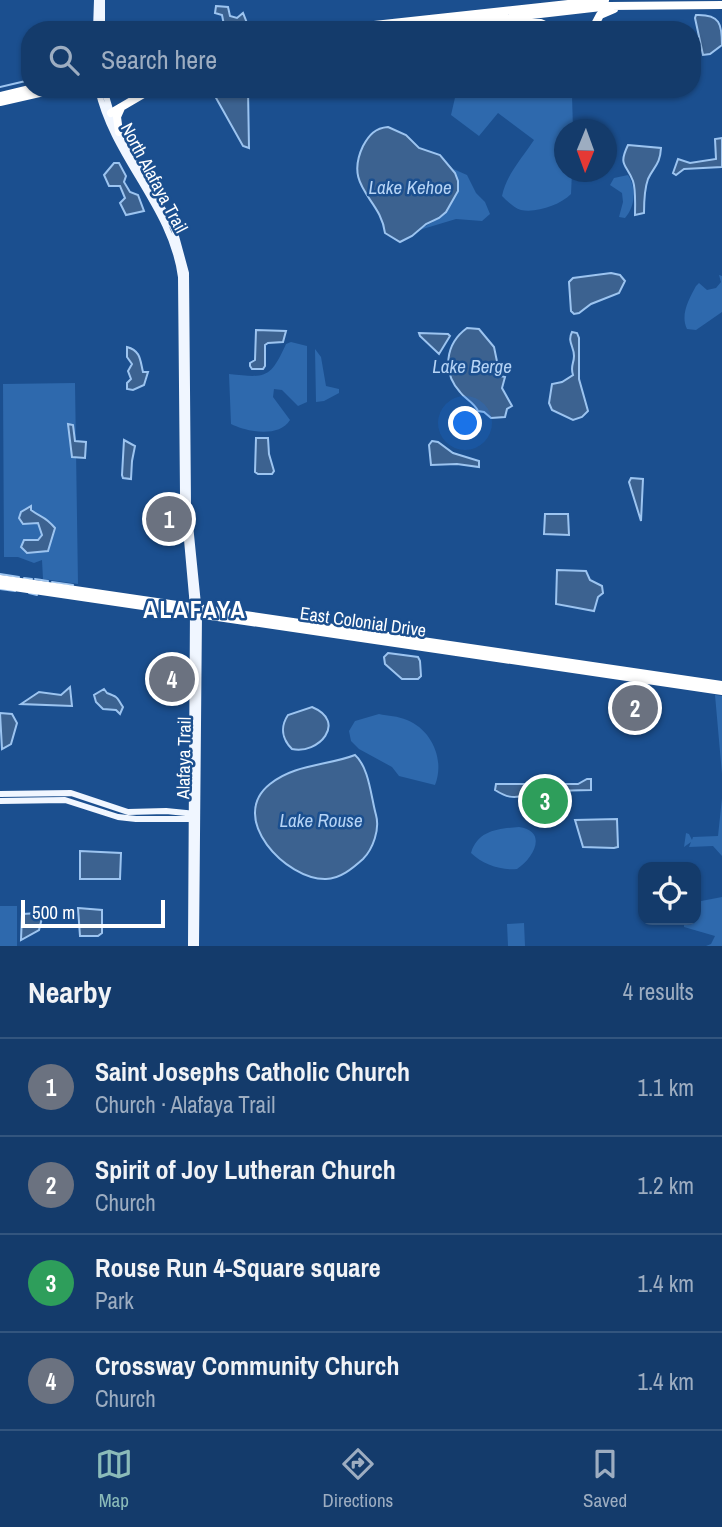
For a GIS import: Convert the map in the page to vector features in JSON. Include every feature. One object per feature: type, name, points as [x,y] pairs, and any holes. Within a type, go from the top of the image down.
[{"type":"highway","points":[[423,21],[547,0]]},
{"type":"highway","points":[[432,18],[605,0]]},
{"type":"highway","points":[[481,21],[642,5],[722,5]]},
{"type":"highway","points":[[596,21],[605,12],[642,5]]},
{"type":"highway","points":[[0,96],[21,91]]},
{"type":"highway","points":[[0,102],[21,97]]},
{"type":"highway","points":[[108,115],[136,98]]},
{"type":"highway","points":[[119,132],[117,117],[126,104]]},
{"type":"highway","name":"East Colonial Drive","points":[[0,579],[20,585],[365,636],[462,647],[722,685]]},
{"type":"highway","name":"East Colonial Drive","points":[[0,585],[20,585]]},
{"type":"highway","name":"East Colonial Drive","points":[[421,644],[451,651],[722,691]]},
{"type":"highway","points":[[451,651],[462,647]]},
{"type":"main road","points":[[99,21],[100,0]]},
{"type":"main road","name":"North Alafaya Trail","points":[[101,98],[172,238],[181,277],[185,321]]},
{"type":"main road","name":"North Alafaya Trail","points":[[105,98],[108,115],[177,237],[186,273],[185,321]]},
{"type":"main road","name":"Alafaya Trail","points":[[185,321],[182,482],[196,611],[200,687],[196,735]]},
{"type":"main road","name":"Alafaya Trail","points":[[193,946],[196,611]]},
{"type":"main road","points":[[194,678],[200,687]]},
{"type":"main road","points":[[0,794],[71,793],[128,812],[166,811],[195,816]]},
{"type":"main road","points":[[0,801],[65,800],[118,817],[136,819],[195,816]]},
{"type":"shaded area","points":[[455,98],[572,98],[573,119],[554,119],[554,182],[572,182],[571,194],[555,205],[541,209],[521,210],[513,206],[502,196],[515,166],[534,140],[498,113],[479,136],[451,115]]},
{"type":"shaded area","points":[[451,168],[467,175],[490,214],[482,221],[456,219],[416,231],[433,222],[455,173]]},
{"type":"shaded area","points":[[628,175],[633,186],[634,197],[625,218],[619,217],[623,202],[622,193],[610,185],[617,182],[617,177]]},
{"type":"shaded area","points":[[719,275],[722,276],[722,312],[696,330],[687,329],[685,313],[696,286],[699,283],[707,290],[716,288],[721,282]]},
{"type":"shaded area","points":[[291,342],[307,346],[307,402],[298,406],[282,390],[274,389],[273,397],[290,420],[285,426],[262,432],[231,424],[229,374],[265,374],[276,364],[286,344]]},
{"type":"shaded area","points":[[315,349],[321,357],[326,386],[339,389],[339,393],[316,402]]},
{"type":"shaded area","points":[[75,383],[78,584],[43,579],[42,560],[34,563],[18,557],[4,557],[3,384]]},
{"type":"shaded area","points":[[715,695],[722,696],[722,774]]},
{"type":"shaded area","points":[[379,714],[407,720],[429,738],[437,756],[438,775],[435,785],[399,776],[392,767],[359,749],[351,741],[349,731],[355,721]]},
{"type":"shaded area","points":[[722,798],[722,856],[713,846],[689,847],[691,842],[684,847],[686,833],[692,840],[693,837],[718,836]]},
{"type":"shaded area","points":[[519,827],[528,830],[536,839],[533,852],[517,869],[492,866],[471,853],[474,845],[484,835],[496,830]]},
{"type":"shaded area","points":[[722,897],[722,946],[706,946],[711,944],[715,936],[684,927],[701,925],[701,901]]},
{"type":"shaded area","points":[[0,906],[17,906],[17,946],[0,946]]},
{"type":"shaded area","points":[[524,923],[525,946],[508,946],[507,924]]},
{"type":"water","points":[[216,6],[228,7],[230,16],[237,18],[243,13],[246,21],[223,21],[222,15],[215,13]]},
{"type":"water","points":[[696,15],[710,16],[720,26],[722,45],[710,54],[703,55],[701,21],[696,21]]},
{"type":"water","points":[[216,98],[248,98],[249,148],[243,146]]},
{"type":"water","name":"Lake Kehoe","points":[[388,127],[406,135],[419,148],[440,155],[458,181],[458,191],[446,212],[400,242],[385,233],[382,221],[360,183],[357,172],[363,146],[373,133]]},
{"type":"water","points":[[722,138],[722,167],[684,169],[676,175],[673,173],[678,159],[690,163],[716,159],[715,139]]},
{"type":"water","points":[[628,145],[661,148],[658,162],[647,183],[644,213],[635,215],[634,185],[623,161]]},
{"type":"water","points":[[114,163],[119,163],[126,176],[124,182],[130,192],[138,195],[144,211],[126,215],[120,203],[125,198],[120,186],[109,186],[104,175]]},
{"type":"water","points":[[611,273],[620,275],[625,281],[619,293],[574,314],[571,311],[569,282],[573,278]]},
{"type":"water","name":"Lake Berge","points":[[467,328],[479,329],[494,347],[500,376],[505,377],[502,388],[512,406],[507,409],[505,417],[491,418],[478,411],[460,392],[450,376],[450,350]]},
{"type":"water","points":[[256,330],[286,331],[283,342],[265,345],[263,369],[252,369],[250,366],[255,360]]},
{"type":"water","points":[[572,332],[577,333],[579,338],[579,379],[588,411],[573,420],[552,410],[549,403],[552,384],[562,382],[573,375],[574,356],[570,339]]},
{"type":"water","points":[[419,333],[448,334],[450,336],[439,354]]},
{"type":"water","points":[[127,347],[137,354],[143,372],[148,372],[144,385],[133,390],[127,389],[127,383],[131,379],[128,371],[132,364],[127,357]]},
{"type":"water","points":[[68,424],[73,425],[75,441],[86,442],[85,458],[72,457]]},
{"type":"water","points":[[256,438],[268,438],[274,471],[272,474],[255,472]]},
{"type":"water","points":[[124,440],[135,446],[131,479],[123,478],[122,475]]},
{"type":"water","points":[[432,441],[438,442],[453,453],[479,461],[479,467],[431,465],[429,445]]},
{"type":"water","points":[[631,478],[643,479],[641,521],[629,482]]},
{"type":"water","points":[[31,506],[31,510],[55,528],[48,551],[27,553],[21,547],[24,540],[38,540],[42,535],[38,523],[23,524],[19,518],[21,512]]},
{"type":"water","points":[[545,514],[568,514],[569,535],[544,534]]},
{"type":"water","points":[[557,570],[586,571],[590,580],[602,586],[603,593],[598,597],[594,611],[556,604]]},
{"type":"water","points":[[388,653],[418,657],[421,676],[418,679],[402,679],[385,664],[384,657]]},
{"type":"water","points":[[70,687],[72,706],[21,704],[39,692],[61,695]]},
{"type":"water","points":[[104,689],[118,699],[123,707],[120,714],[116,710],[103,709],[96,702],[94,695]]},
{"type":"water","points":[[312,707],[323,713],[328,721],[325,736],[311,747],[292,749],[283,733],[285,719],[288,715]]},
{"type":"water","points":[[0,713],[12,714],[17,723],[11,744],[2,749]]},
{"type":"water","name":"Lake Rouse","points":[[355,755],[360,760],[369,783],[377,820],[375,838],[367,855],[346,872],[331,879],[310,877],[279,858],[267,845],[258,829],[255,813],[258,798],[280,777]]},
{"type":"water","points":[[591,779],[591,790],[549,791],[538,801],[526,795],[510,797],[495,790],[496,784],[578,784]]},
{"type":"water","points":[[617,819],[618,847],[583,847],[575,820]]},
{"type":"water","points":[[80,851],[121,853],[120,879],[80,879]]},
{"type":"water","points":[[78,908],[102,910],[102,933],[98,936],[80,936]]},
{"type":"water","points":[[22,914],[43,914],[39,930],[21,940]]},
{"type":"waterway","points":[[0,87],[21,82]]},
{"type":"waterway","points":[[0,574],[19,577]]},
{"type":"waterway","points":[[24,578],[32,579]]},
{"type":"waterway","points":[[35,579],[48,581]]},
{"type":"waterway","points":[[52,582],[73,585]]},
{"type":"waterway","points":[[0,589],[15,591]]},
{"type":"waterway","points":[[29,593],[37,595]]},
{"type":"place","name":"Saint Josephs Catholic Church","points":[[169,519]]},
{"type":"place","name":"Crossway Community Church","points":[[172,679]]},
{"type":"place","name":"Spirit of Joy Lutheran Church","points":[[635,708]]},
{"type":"place","name":"Rouse Run 4-Square square","points":[[545,801]]},
{"type":"district","name":"ALAFAYA","points":[[195,610]]}]
